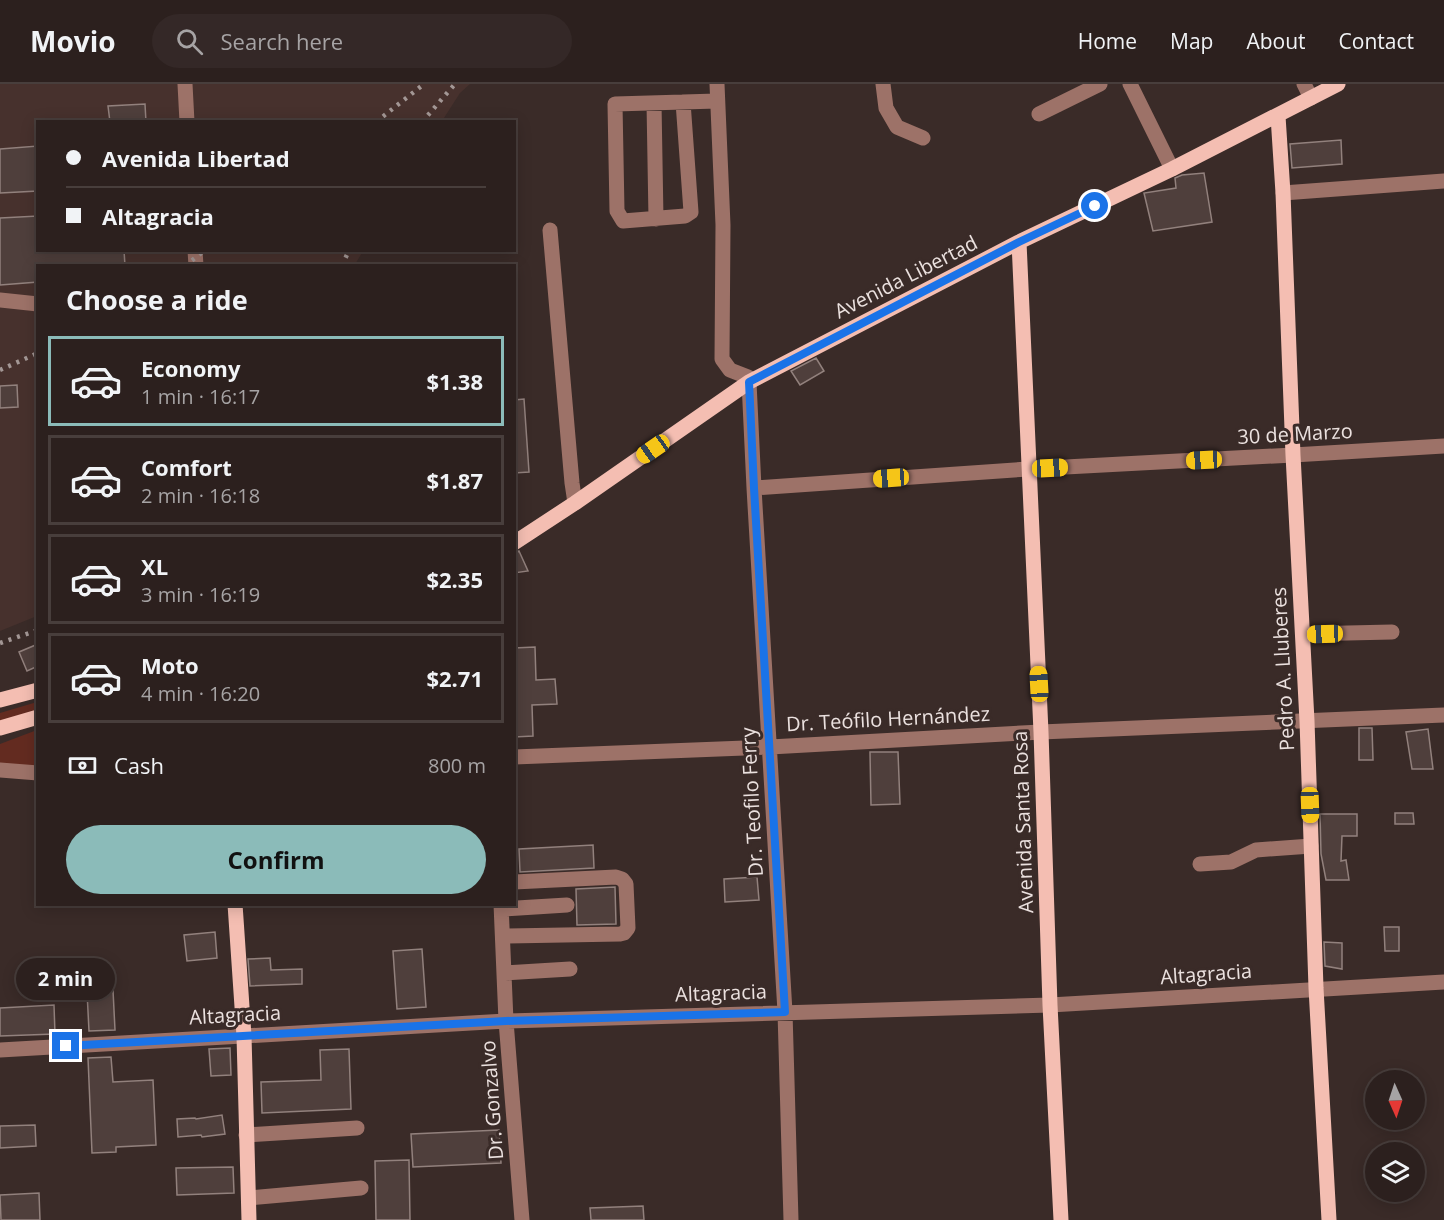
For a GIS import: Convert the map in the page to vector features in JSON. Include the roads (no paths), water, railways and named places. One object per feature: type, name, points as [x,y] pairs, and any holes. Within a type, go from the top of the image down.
[{"type":"main road","name":"Avenida Libertad","points":[[516,542],[749,382],[1019,242],[1278,116],[1308,91],[1338,84]]},
{"type":"main road","name":"Pedro A. Lluberes","points":[[1278,116],[1307,721],[1316,988],[1329,1220]]},
{"type":"main road","name":"Avenida Santa Rosa","points":[[1019,242],[1061,1220]]},
{"type":"main road","points":[[0,700],[36,691]]},
{"type":"main road","points":[[0,728],[36,718]]},
{"type":"main road","points":[[235,906],[244,1036],[249,1220]]},
{"type":"street","points":[[185,84],[187,120]]},
{"type":"street","points":[[717,84],[723,225],[722,359],[728,369],[748,377],[749,382]]},
{"type":"street","points":[[883,84],[886,108],[897,127],[923,138]]},
{"type":"street","points":[[1039,114],[1100,84]]},
{"type":"street","points":[[1130,84],[1172,169]]},
{"type":"street","points":[[683,102],[691,212],[685,216],[623,221],[617,211],[615,104],[654,102],[717,101]]},
{"type":"street","points":[[654,102],[656,219]]},
{"type":"street","points":[[1283,193],[1444,181]]},
{"type":"street","points":[[550,230],[575,503]]},
{"type":"street","points":[[0,300],[36,304]]},
{"type":"street","name":"Dr. Teofilo Ferry","points":[[749,382],[785,1012],[791,1220]]},
{"type":"street","name":"30 de Marzo","points":[[754,488],[1028,469],[1444,446]]},
{"type":"street","points":[[1302,634],[1392,632]]},
{"type":"street","name":"Dr. Teófilo Hernández","points":[[516,757],[1444,715]]},
{"type":"street","points":[[0,770],[36,773]]},
{"type":"street","points":[[1200,864],[1231,862],[1256,850],[1311,846]]},
{"type":"street","points":[[503,936],[620,934],[628,928],[626,884],[616,876],[516,882]]},
{"type":"street","points":[[501,907],[567,905]]},
{"type":"street","name":"Dr. Gonzalvo","points":[[501,907],[506,1021],[522,1220]]},
{"type":"street","points":[[505,973],[570,969]]},
{"type":"street","name":"Altagracia","points":[[0,1050],[506,1021],[1050,1005],[1444,982]]},
{"type":"street","points":[[246,1135],[357,1128]]},
{"type":"street","points":[[249,1198],[361,1188]]},
{"type":"railway","points":[[379,120],[424,84]]},
{"type":"railway","points":[[424,120],[455,84]]},
{"type":"railway","points":[[188,264],[202,252]]},
{"type":"railway","points":[[343,264],[348,252]]},
{"type":"railway","points":[[0,370],[36,354]]},
{"type":"railway","points":[[0,643],[36,631]]}]
